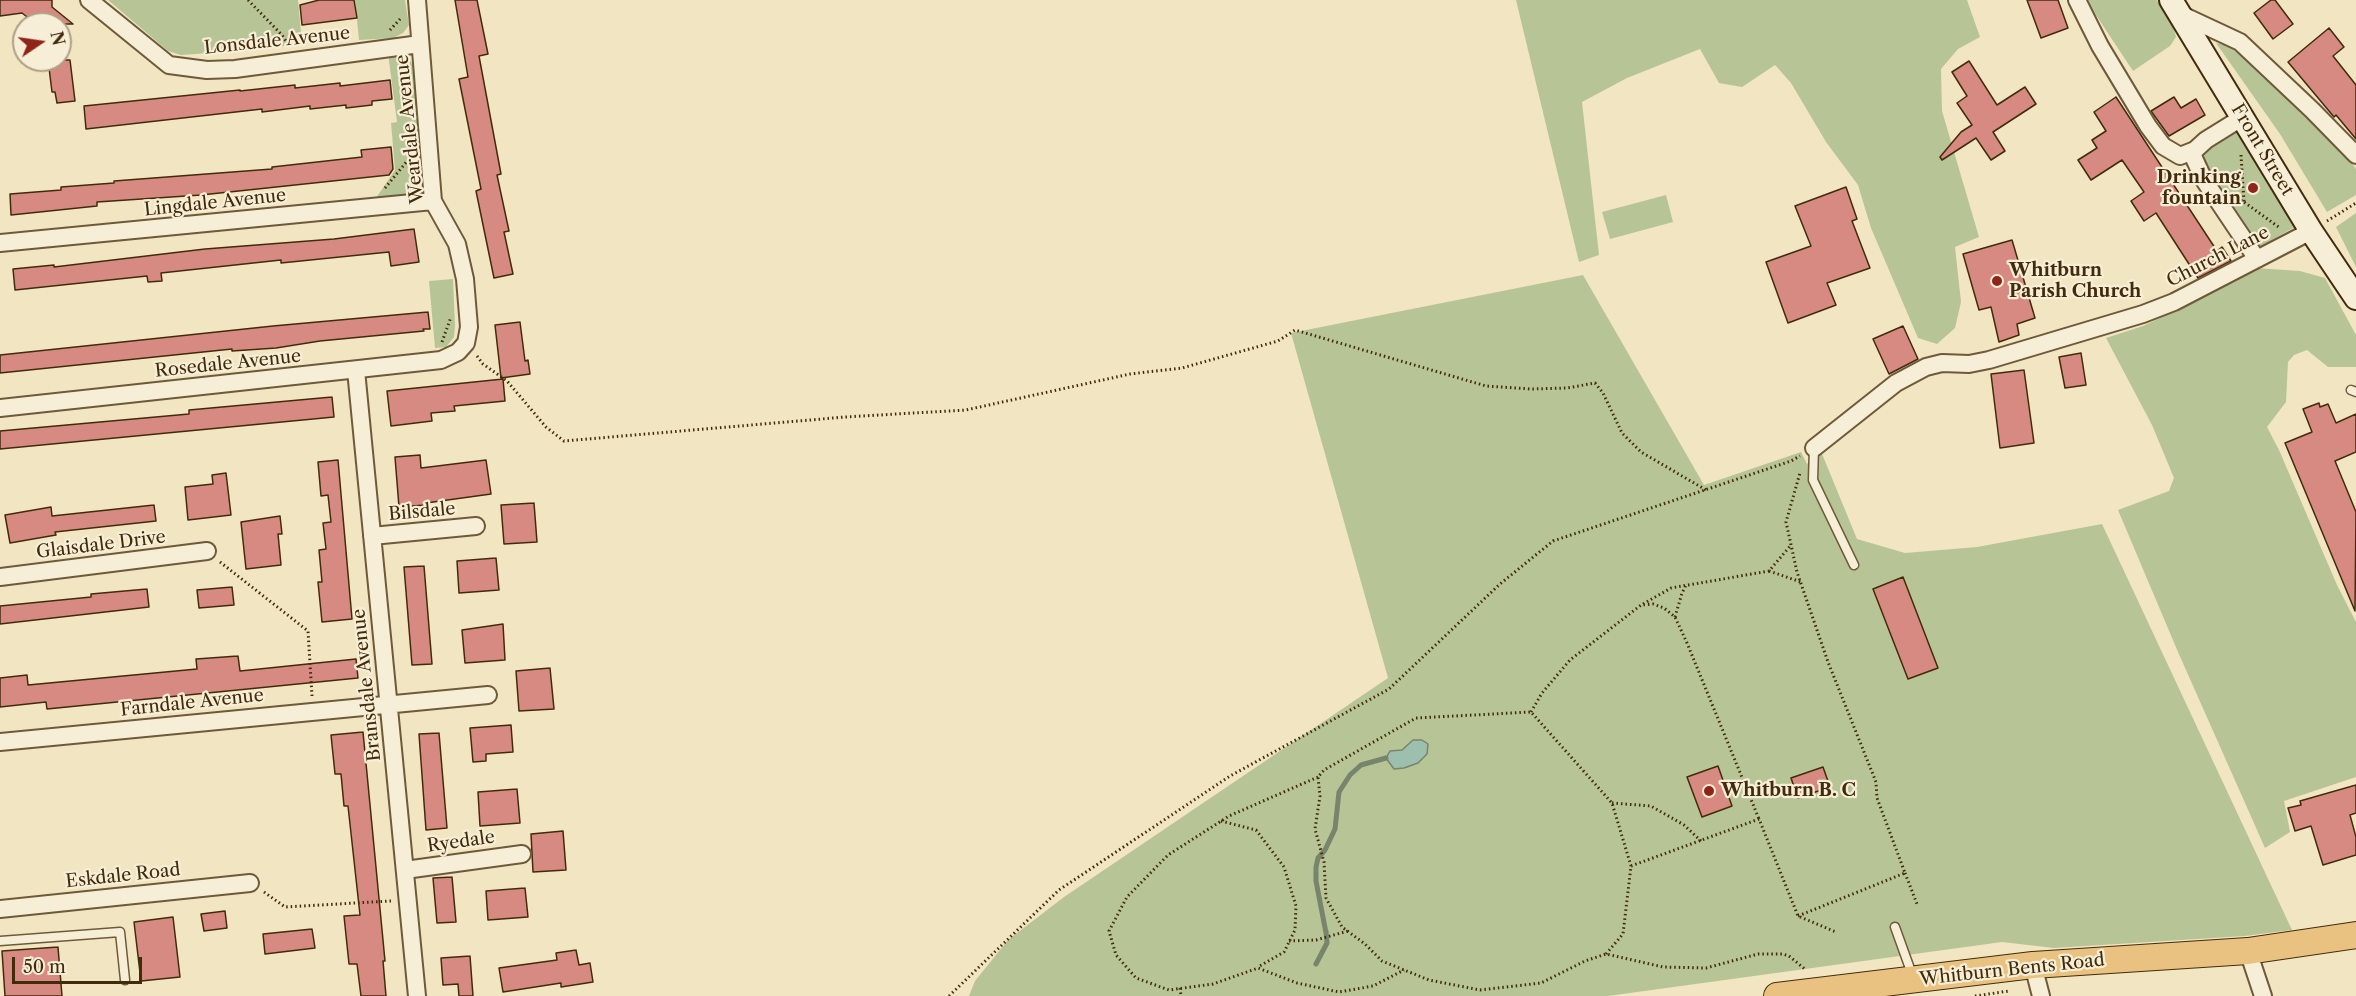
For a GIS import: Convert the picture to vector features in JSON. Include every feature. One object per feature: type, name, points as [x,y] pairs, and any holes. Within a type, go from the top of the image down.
[{"type":"main road","name":"Front Street","points":[[2176,7],[2310,231],[2356,298]]},
{"type":"main road","name":"Whitburn Bents Road","points":[[1777,996],[1914,980],[2037,983],[2356,935]]},
{"type":"street","name":"Lonsdale Avenue","points":[[89,0],[169,65],[207,70],[235,69],[420,44]]},
{"type":"street","name":"Weardale Avenue","points":[[417,0],[433,201],[458,244],[465,279],[469,327],[462,348]]},
{"type":"street","points":[[2077,0],[2100,46],[2148,126],[2163,146],[2180,156],[2195,150],[2206,140],[2242,117]]},
{"type":"street","points":[[2176,7],[2240,42],[2356,155]]},
{"type":"street","points":[[2195,150],[2193,156],[2195,164],[2204,180],[2257,259]]},
{"type":"street","name":"Lingdale Avenue","points":[[0,243],[433,201]]},
{"type":"street","name":"Church Lane","points":[[1814,448],[1896,383],[1926,367],[1942,363],[1969,364],[1989,360],[2143,314],[2174,302],[2310,231]]},
{"type":"street","name":"Rosedale Avenue","points":[[0,408],[441,360],[462,348]]},
{"type":"street","name":"Bransdale Avenue","points":[[356,370],[417,996]]},
{"type":"street","name":"Bilsdale","points":[[372,536],[476,526]]},
{"type":"street","name":"Glaisdale Drive","points":[[0,577],[207,551]]},
{"type":"street","name":"Farndale Avenue","points":[[0,742],[488,695]]},
{"type":"street","name":"Ryedale","points":[[405,870],[522,854]]},
{"type":"street","name":"Eskdale Road","points":[[0,909],[250,883]]},
{"type":"street","points":[[2248,951],[2263,996]]},
{"type":"lane","points":[[1814,448],[1814,480],[1854,565]]},
{"type":"lane","points":[[1894,927],[1914,980]]},
{"type":"lane","points":[[0,941],[120,932],[125,980]]},
{"type":"path","points":[[248,0],[282,35],[298,60]]},
{"type":"path","points":[[368,207],[428,137]]},
{"type":"path","points":[[2241,154],[2246,243]]},
{"type":"path","points":[[2236,195],[2244,202],[2310,231],[2356,203]]},
{"type":"path","points":[[462,348],[507,381],[546,427],[564,441],[834,418],[966,410],[1130,374],[1182,368],[1278,341],[1295,330],[1486,387],[1567,388],[1595,383],[1603,393],[1622,433],[1641,453],[1706,489]]},
{"type":"path","points":[[949,996],[1059,890],[1230,776],[1389,689],[1500,584],[1553,541],[1791,461],[1814,448]]},
{"type":"path","points":[[1814,448],[1798,476],[1786,522],[1801,582],[1828,662],[1876,782],[1877,798],[1917,904]]},
{"type":"path","points":[[1769,571],[1791,544]]},
{"type":"path","points":[[207,551],[308,631],[313,711]]},
{"type":"path","points":[[1531,712],[1542,693],[1570,660],[1641,605],[1671,588],[1769,571],[1801,582]]},
{"type":"path","points":[[1675,617],[1686,585]]},
{"type":"path","points":[[1641,605],[1653,604],[1664,608],[1675,617],[1798,916],[1836,932]]},
{"type":"path","points":[[1221,821],[1256,830],[1284,867],[1296,906],[1295,930],[1284,952],[1258,968],[1213,984],[1169,990],[1136,978],[1116,955],[1109,931],[1126,897],[1168,855],[1221,821],[1318,777],[1324,770],[1416,718],[1531,712]]},
{"type":"path","points":[[1318,777],[1320,796],[1315,829],[1321,851],[1326,898],[1342,927],[1382,961],[1429,980],[1480,990],[1540,983],[1585,961],[1606,954],[1623,934],[1631,866],[1612,803],[1531,712]]},
{"type":"path","points":[[1612,803],[1651,806],[1684,825],[1699,841],[1704,841]]},
{"type":"path","points":[[1631,866],[1759,819]]},
{"type":"path","points":[[1798,916],[1905,873]]},
{"type":"path","points":[[250,883],[285,907],[407,900]]},
{"type":"path","points":[[1289,941],[1327,937],[1348,931]]},
{"type":"path","points":[[1606,954],[1663,967],[1706,968],[1758,954],[1784,954],[1808,972]]},
{"type":"path","points":[[1258,968],[1298,983],[1340,992],[1373,986],[1405,969]]},
{"type":"path","points":[[1975,996],[2037,983]]},
{"type":"path","points":[[1180,988],[1181,996]]},
{"type":"shaded area","points":[[108,0],[298,0],[302,44],[181,55],[168,51]]},
{"type":"shaded area","points":[[355,0],[405,0],[409,25],[403,33],[393,38],[359,40]]},
{"type":"shaded area","points":[[1516,0],[1967,0],[1980,37],[1958,49],[1941,69],[1942,111],[1979,237],[1955,247],[1961,302],[1955,328],[1937,344],[1918,338],[1871,228],[1858,185],[1826,142],[1791,83],[1775,65],[1742,87],[1719,83],[1700,49],[1627,78],[1582,102],[1599,255],[1579,262]]},
{"type":"shaded area","points":[[2086,0],[2157,0],[2173,25],[2176,37],[2170,46],[2133,71]]},
{"type":"shaded area","points":[[2216,43],[2227,45],[2266,75],[2348,158],[2356,169],[2356,195],[2327,212],[2280,134]]},
{"type":"shaded area","points":[[400,51],[409,58],[414,68],[423,179],[417,190],[405,196],[376,198],[395,170],[391,123],[397,122],[388,53]]},
{"type":"shaded area","points":[[2242,123],[2300,224],[2258,248],[2205,176],[2201,152]]},
{"type":"shaded area","points":[[1666,195],[1673,222],[1610,239],[1602,212]]},
{"type":"shaded area","points":[[2356,213],[2356,267],[2336,227]]},
{"type":"shaded area","points":[[2256,268],[2300,271],[2325,278],[2356,335],[2356,367],[2328,367],[2307,350],[2294,355],[2288,362],[2286,402],[2267,427],[2337,585],[2356,622],[2356,777],[2284,801],[2290,832],[2265,848],[2118,510],[2169,491],[2174,478],[2152,425],[2106,338],[2143,326],[2198,300]]},
{"type":"shaded area","points":[[1583,275],[1704,485],[1801,452],[1807,464],[1820,449],[1857,539],[1905,553],[1977,547],[2102,524],[2292,930],[2245,936],[2054,948],[2002,942],[1608,996],[969,996],[975,981],[1008,940],[1064,897],[1388,678],[1291,333]]},
{"type":"shaded area","points":[[453,279],[454,337],[446,347],[435,348],[429,281]]},
{"type":"shaded area","points":[[1413,740],[1422,740],[1428,744],[1427,754],[1418,763],[1394,769],[1386,758],[1390,751],[1402,750]]},
{"type":"building","points":[[0,0],[52,0],[52,7],[58,12],[12,12],[12,14],[0,16]]},
{"type":"building","points":[[319,0],[354,0],[357,18],[302,25],[300,5]]},
{"type":"building","points":[[455,0],[477,0],[488,54],[479,56],[501,174],[497,175],[509,231],[504,232],[513,274],[494,278],[476,191],[481,189],[459,79],[468,77]]},
{"type":"building","points":[[2027,0],[2058,0],[2068,28],[2041,38]]},
{"type":"building","points":[[2271,0],[2275,0],[2293,24],[2273,39],[2254,13]]},
{"type":"building","points":[[2329,28],[2344,47],[2333,56],[2356,85],[2356,139],[2336,115],[2334,117],[2288,62]]},
{"type":"building","points":[[1969,61],[1997,105],[2025,87],[2036,104],[1993,132],[2005,151],[1991,160],[1976,138],[1942,160],[1940,157],[1961,132],[1972,125],[1957,103],[1967,96],[1952,72]]},
{"type":"building","points":[[50,72],[71,72],[75,101],[57,103],[55,92],[52,92]]},
{"type":"building","points":[[390,80],[392,99],[372,101],[372,105],[310,109],[310,106],[262,112],[262,109],[86,129],[84,106],[295,85],[295,88],[340,83],[340,86]]},
{"type":"building","points":[[2116,97],[2217,251],[2222,247],[2231,261],[2198,278],[2156,213],[2144,221],[2131,201],[2144,192],[2122,160],[2091,180],[2078,160],[2097,148],[2092,140],[2106,131],[2094,112]]},
{"type":"building","points":[[2174,97],[2181,108],[2196,99],[2205,115],[2169,136],[2151,111]]},
{"type":"building","points":[[391,147],[393,169],[389,175],[201,195],[97,202],[97,206],[11,215],[10,194],[61,190],[61,187],[114,183],[114,181],[272,169],[272,167],[362,157],[361,150]]},
{"type":"building","points":[[1846,187],[1857,219],[1852,221],[1870,268],[1827,283],[1836,305],[1788,323],[1766,262],[1811,246],[1795,206]]},
{"type":"building","points":[[414,229],[419,262],[391,266],[389,252],[281,263],[281,260],[161,273],[162,281],[148,282],[147,276],[15,290],[13,269],[54,265],[54,267],[205,249],[334,239]]},
{"type":"building","name":"Whitburn Parish Church","points":[[2012,240],[2035,318],[2017,324],[2019,335],[1999,342],[1991,307],[1979,310],[1963,254]]},
{"type":"building","points":[[428,312],[430,329],[423,329],[424,331],[320,341],[276,348],[232,351],[232,349],[0,373],[0,355]]},
{"type":"building","points":[[520,322],[525,361],[528,360],[530,374],[501,378],[495,325]]},
{"type":"building","points":[[1903,326],[1918,359],[1889,374],[1873,339]]},
{"type":"building","points":[[2081,353],[2086,385],[2065,388],[2059,357]]},
{"type":"building","points":[[2024,370],[2034,443],[2000,448],[1991,374]]},
{"type":"building","points":[[503,379],[505,401],[454,406],[455,411],[431,413],[432,421],[391,426],[387,391]]},
{"type":"building","points":[[332,397],[334,417],[0,449],[0,431],[189,414],[189,410]]},
{"type":"building","points":[[2319,403],[2320,407],[2328,404],[2336,423],[2356,414],[2356,452],[2335,461],[2356,512],[2355,611],[2285,443],[2312,432],[2303,409]]},
{"type":"building","points":[[420,455],[421,468],[486,460],[491,494],[399,507],[395,457]]},
{"type":"building","points":[[338,460],[352,619],[322,622],[318,582],[322,582],[319,550],[326,549],[323,523],[331,522],[328,495],[321,496],[318,462]]},
{"type":"building","points":[[226,473],[231,515],[188,520],[185,487],[213,484],[212,475]]},
{"type":"building","points":[[534,503],[537,542],[504,544],[501,505]]},
{"type":"building","points":[[154,505],[156,521],[55,532],[56,535],[10,543],[5,515],[51,507],[52,516]]},
{"type":"building","points":[[280,516],[282,534],[278,534],[281,565],[246,569],[241,522]]},
{"type":"building","points":[[496,558],[499,590],[459,593],[457,561]]},
{"type":"building","points":[[424,566],[432,664],[412,665],[404,567]]},
{"type":"building","points":[[1903,577],[1938,668],[1908,679],[1873,589]]},
{"type":"building","points":[[232,587],[234,605],[199,608],[197,590]]},
{"type":"building","points":[[147,589],[149,607],[0,624],[0,606]]},
{"type":"building","points":[[503,624],[505,660],[465,663],[462,630]]},
{"type":"building","points":[[238,656],[240,671],[356,659],[358,678],[47,709],[46,702],[0,707],[0,678],[27,675],[28,685],[197,669],[196,659]]},
{"type":"building","points":[[550,668],[554,709],[519,711],[516,671]]},
{"type":"building","points":[[511,725],[513,752],[486,754],[486,761],[473,762],[470,728]]},
{"type":"building","points":[[363,732],[385,961],[383,961],[386,996],[361,996],[357,964],[349,964],[344,916],[360,915],[348,806],[344,806],[341,774],[335,774],[331,735]]},
{"type":"building","points":[[439,733],[447,828],[426,830],[419,734]]},
{"type":"building","name":"Whitburn B. C","points":[[1718,766],[1732,806],[1702,817],[1687,777]]},
{"type":"building","points":[[1823,767],[1830,787],[1798,798],[1791,778]]},
{"type":"building","points":[[2356,785],[2356,813],[2350,815],[2356,837],[2356,855],[2323,865],[2311,826],[2295,831],[2288,808],[2301,805],[2300,801]]},
{"type":"building","points":[[517,789],[520,823],[480,826],[478,792]]},
{"type":"building","points":[[563,831],[566,870],[533,872],[531,834]]},
{"type":"building","points":[[452,877],[456,922],[437,923],[433,878]]},
{"type":"building","points":[[525,888],[528,917],[488,920],[486,891]]},
{"type":"building","points":[[225,911],[227,928],[204,931],[201,914]]},
{"type":"building","points":[[173,917],[180,977],[141,981],[134,922]]},
{"type":"building","points":[[312,929],[315,948],[265,954],[263,934]]},
{"type":"building","points":[[58,947],[62,996],[5,996],[2,951]]},
{"type":"building","points":[[576,950],[579,965],[590,963],[593,982],[561,987],[561,983],[503,992],[499,968],[557,960],[556,953]]},
{"type":"building","points":[[470,956],[473,996],[459,996],[458,984],[443,985],[441,958]]},
{"type":"waterway","points":[[1326,933],[1316,881],[1316,867],[1318,858],[1325,850],[1335,829],[1339,792],[1350,775],[1361,765],[1386,758]]},
{"type":"waterway","points":[[1316,964],[1327,943],[1326,931]]},
{"type":"place","name":"Drinking fountain","points":[[2253,188]]},
{"type":"place","name":"Whitburn Parish Church","points":[[1997,281]]},
{"type":"place","name":"Whitburn B. C","points":[[1709,791]]}]
